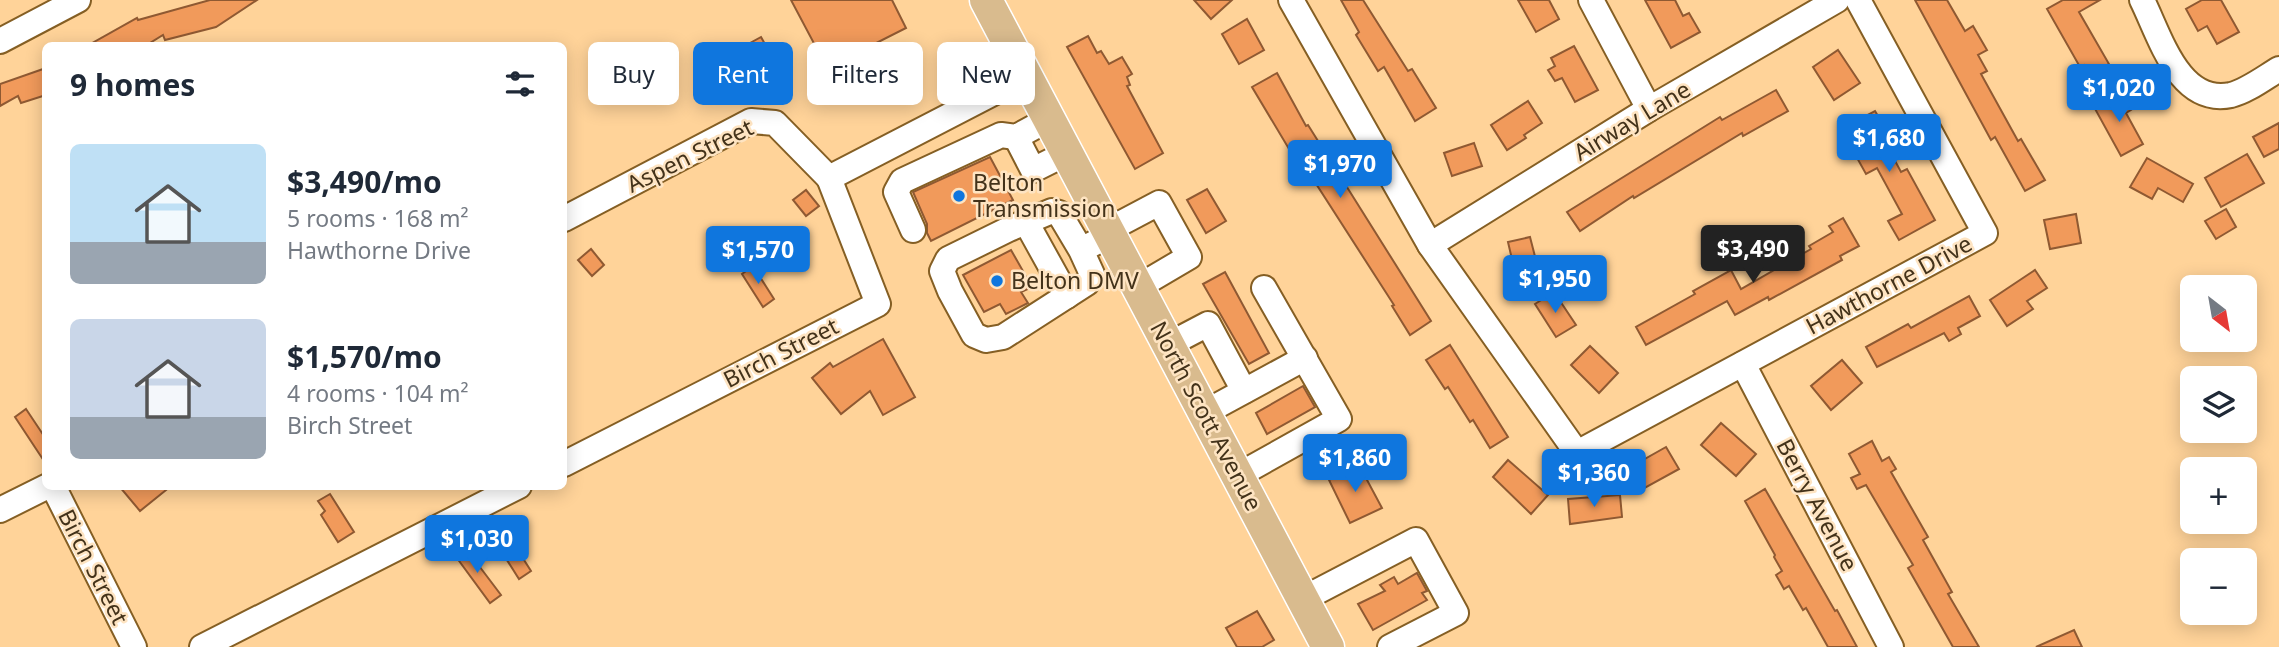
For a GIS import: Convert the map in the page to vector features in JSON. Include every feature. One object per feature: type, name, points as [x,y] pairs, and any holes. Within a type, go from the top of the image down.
[{"type":"main road","name":"North Scott Avenue","points":[[986,0],[1008,42]]},
{"type":"main road","name":"North Scott Avenue","points":[[1035,93],[1328,647]]},
{"type":"street","points":[[0,41],[77,0]]},
{"type":"street","points":[[1291,0],[1430,245],[1577,453],[1743,364]]},
{"type":"street","points":[[1591,0],[1649,109]]},
{"type":"street","name":"Airway Lane","points":[[1430,245],[1649,109],[1836,0]]},
{"type":"street","name":"Hawthorne Drive","points":[[1743,364],[1985,233],[1858,0]]},
{"type":"street","points":[[2142,0],[2180,76],[2190,87],[2218,96],[2232,95],[2279,69]]},
{"type":"street","points":[[829,178],[970,105]]},
{"type":"street","points":[[913,230],[896,192],[902,181],[1001,135],[1016,137],[1049,119]]},
{"type":"street","name":"Aspen Street","points":[[567,217],[751,121],[775,123],[829,178]]},
{"type":"street","points":[[1016,137],[1033,170],[1067,153]]},
{"type":"street","name":"Birch Street","points":[[567,462],[878,304],[829,178]]},
{"type":"street","points":[[1081,250],[1159,203],[1189,257],[1138,287]]},
{"type":"street","points":[[1052,211],[1059,213],[1081,250],[1093,274],[1087,283],[1003,337],[986,340],[974,335],[942,271],[948,259],[1052,211]]},
{"type":"street","points":[[1026,222],[1066,296]]},
{"type":"street","points":[[1237,476],[1339,419],[1264,288]]},
{"type":"street","points":[[1168,345],[1208,324],[1244,391]]},
{"type":"street","points":[[1204,412],[1304,358]]},
{"type":"street","name":"Berry Avenue","points":[[1743,364],[1891,647]]},
{"type":"street","points":[[0,510],[42,489]]},
{"type":"street","name":"Birch Street","points":[[55,490],[134,647]]},
{"type":"street","points":[[202,647],[511,490]]},
{"type":"street","points":[[1303,600],[1416,540],[1456,613],[1390,647]]},
{"type":"building","points":[[210,0],[257,0],[216,27],[165,40],[163,35],[152,42],[94,42],[137,18],[138,20]]},
{"type":"building","points":[[791,0],[892,0],[906,28],[878,42],[813,42]]},
{"type":"building","points":[[1194,0],[1232,0],[1211,19]]},
{"type":"building","points":[[1341,0],[1363,0],[1408,71],[1412,69],[1436,108],[1415,121],[1384,67],[1378,71],[1356,35],[1359,32]]},
{"type":"building","points":[[1518,0],[1549,0],[1559,19],[1536,32]]},
{"type":"building","points":[[1645,0],[1675,0],[1683,16],[1689,13],[1700,32],[1671,48]]},
{"type":"building","points":[[1915,0],[1947,0],[1965,31],[1973,26],[1987,50],[1978,55],[1987,71],[1981,74],[2018,141],[2021,139],[2045,180],[2025,191],[1995,137],[1991,140]]},
{"type":"building","points":[[2063,0],[2100,0],[2079,12],[2109,64],[2090,74],[2084,65],[2080,67],[2047,9]]},
{"type":"building","points":[[2202,0],[2221,0],[2239,32],[2217,44],[2207,26],[2198,31],[2186,9]]},
{"type":"building","points":[[1247,19],[1264,50],[1239,64],[1222,34]]},
{"type":"building","points":[[1088,36],[1097,53],[1101,51],[1109,64],[1122,57],[1132,74],[1127,77],[1130,85],[1127,86],[1163,153],[1135,169],[1067,47]]},
{"type":"building","points":[[1574,46],[1598,90],[1575,102],[1562,78],[1555,81],[1548,70],[1555,66],[1551,58]]},
{"type":"building","points":[[1838,50],[1860,83],[1834,100],[1813,67]]},
{"type":"building","points":[[42,69],[42,96],[21,103],[18,96],[0,106],[0,84]]},
{"type":"building","points":[[1277,73],[1306,126],[1308,125],[1431,321],[1410,335],[1392,306],[1394,305],[1311,176],[1307,179],[1252,87]]},
{"type":"building","points":[[1776,90],[1788,111],[1743,136],[1742,133],[1634,198],[1633,196],[1580,231],[1567,212],[1720,117],[1722,120]]},
{"type":"building","points":[[2121,92],[2131,110],[2126,113],[2143,144],[2121,156],[2094,107]]},
{"type":"building","points":[[1528,101],[1542,123],[1524,135],[1526,138],[1507,150],[1491,125]]},
{"type":"building","points":[[1875,111],[1885,128],[1879,131],[1901,172],[1907,169],[1935,220],[1899,240],[1888,221],[1902,214],[1877,168],[1866,174],[1841,129]]},
{"type":"building","points":[[2279,123],[2279,149],[2264,157],[2253,137]]},
{"type":"building","points":[[1474,143],[1482,166],[1452,176],[1444,153]]},
{"type":"building","points":[[2247,154],[2264,183],[2221,207],[2205,178]]},
{"type":"building","name":"Belton Transmission","points":[[990,157],[1013,200],[931,241],[927,224],[913,192]]},
{"type":"building","points":[[2147,158],[2193,184],[2183,202],[2158,188],[2152,199],[2130,187]]},
{"type":"building","points":[[1207,189],[1226,221],[1206,233],[1187,200]]},
{"type":"building","points":[[806,190],[819,206],[806,216],[793,200]]},
{"type":"building","points":[[2226,209],[2236,227],[2216,239],[2205,221]]},
{"type":"building","points":[[2076,214],[2081,243],[2050,249],[2044,220]]},
{"type":"building","points":[[1843,218],[1859,246],[1840,256],[1842,260],[1769,300],[1768,297],[1735,315],[1727,301],[1646,345],[1636,327],[1731,270],[1741,289],[1811,249],[1809,246],[1833,232],[1829,226]]},
{"type":"building","points":[[1530,237],[1540,276],[1517,281],[1508,242]]},
{"type":"building","points":[[591,249],[604,265],[592,276],[578,260]]},
{"type":"building","name":"Belton DMV","points":[[1011,250],[1032,287],[1021,292],[1028,303],[1006,314],[1000,304],[984,312],[963,275]]},
{"type":"building","points":[[753,266],[774,299],[763,307],[742,274]]},
{"type":"building","points":[[2035,270],[2047,288],[2027,301],[2033,309],[2007,326],[1990,300]]},
{"type":"building","points":[[1225,272],[1269,353],[1249,364],[1203,284]]},
{"type":"building","points":[[1554,292],[1576,325],[1556,337],[1535,304]]},
{"type":"building","points":[[1969,296],[1980,316],[1958,328],[1961,334],[1949,341],[1944,333],[1877,367],[1866,347],[1908,324],[1911,328]]},
{"type":"building","points":[[883,339],[915,397],[883,415],[870,391],[841,414],[812,378],[830,363],[833,367]]},
{"type":"building","points":[[1450,345],[1508,437],[1490,448],[1473,420],[1470,422],[1448,387],[1445,389],[1426,360]]},
{"type":"building","points":[[1590,346],[1618,373],[1599,393],[1571,365]]},
{"type":"building","points":[[1842,360],[1862,383],[1831,410],[1811,386]]},
{"type":"building","points":[[1303,386],[1315,407],[1267,434],[1256,413]]},
{"type":"building","points":[[26,409],[42,433],[42,458],[15,417]]},
{"type":"building","points":[[1721,423],[1756,454],[1736,476],[1701,445]]},
{"type":"building","points":[[1872,441],[1882,461],[1889,457],[1896,469],[1891,472],[1928,537],[1923,540],[1952,592],[1948,594],[1979,647],[1953,647],[1908,568],[1913,565],[1866,485],[1857,489],[1851,478],[1860,474],[1849,454]]},
{"type":"building","points":[[1666,447],[1679,469],[1641,490],[1629,468]]},
{"type":"building","points":[[1508,460],[1548,495],[1531,514],[1493,477]]},
{"type":"building","points":[[1359,465],[1382,508],[1350,523],[1329,480]]},
{"type":"building","points":[[1765,489],[1857,647],[1828,647],[1806,608],[1803,610],[1789,586],[1784,589],[1776,575],[1782,571],[1775,555],[1745,501]]},
{"type":"building","points":[[122,490],[166,490],[140,511]]},
{"type":"building","points":[[330,494],[354,532],[338,542],[321,515],[325,511],[318,501]]},
{"type":"building","points":[[1620,495],[1622,517],[1570,524],[1568,499]]},
{"type":"building","points":[[508,524],[522,546],[517,549],[531,571],[519,579],[491,535]]},
{"type":"building","points":[[464,546],[501,595],[490,603],[454,554]]},
{"type":"building","points":[[1417,573],[1427,591],[1422,593],[1427,600],[1373,630],[1358,604],[1385,591],[1380,585],[1394,577],[1398,584]]},
{"type":"building","points":[[1257,611],[1274,640],[1262,647],[1237,647],[1226,628]]},
{"type":"building","points":[[2074,630],[2082,647],[2036,647]]},
{"type":"place","name":"Belton Transmission","points":[[959,196]]},
{"type":"place","name":"Belton DMV","points":[[997,281]]}]
